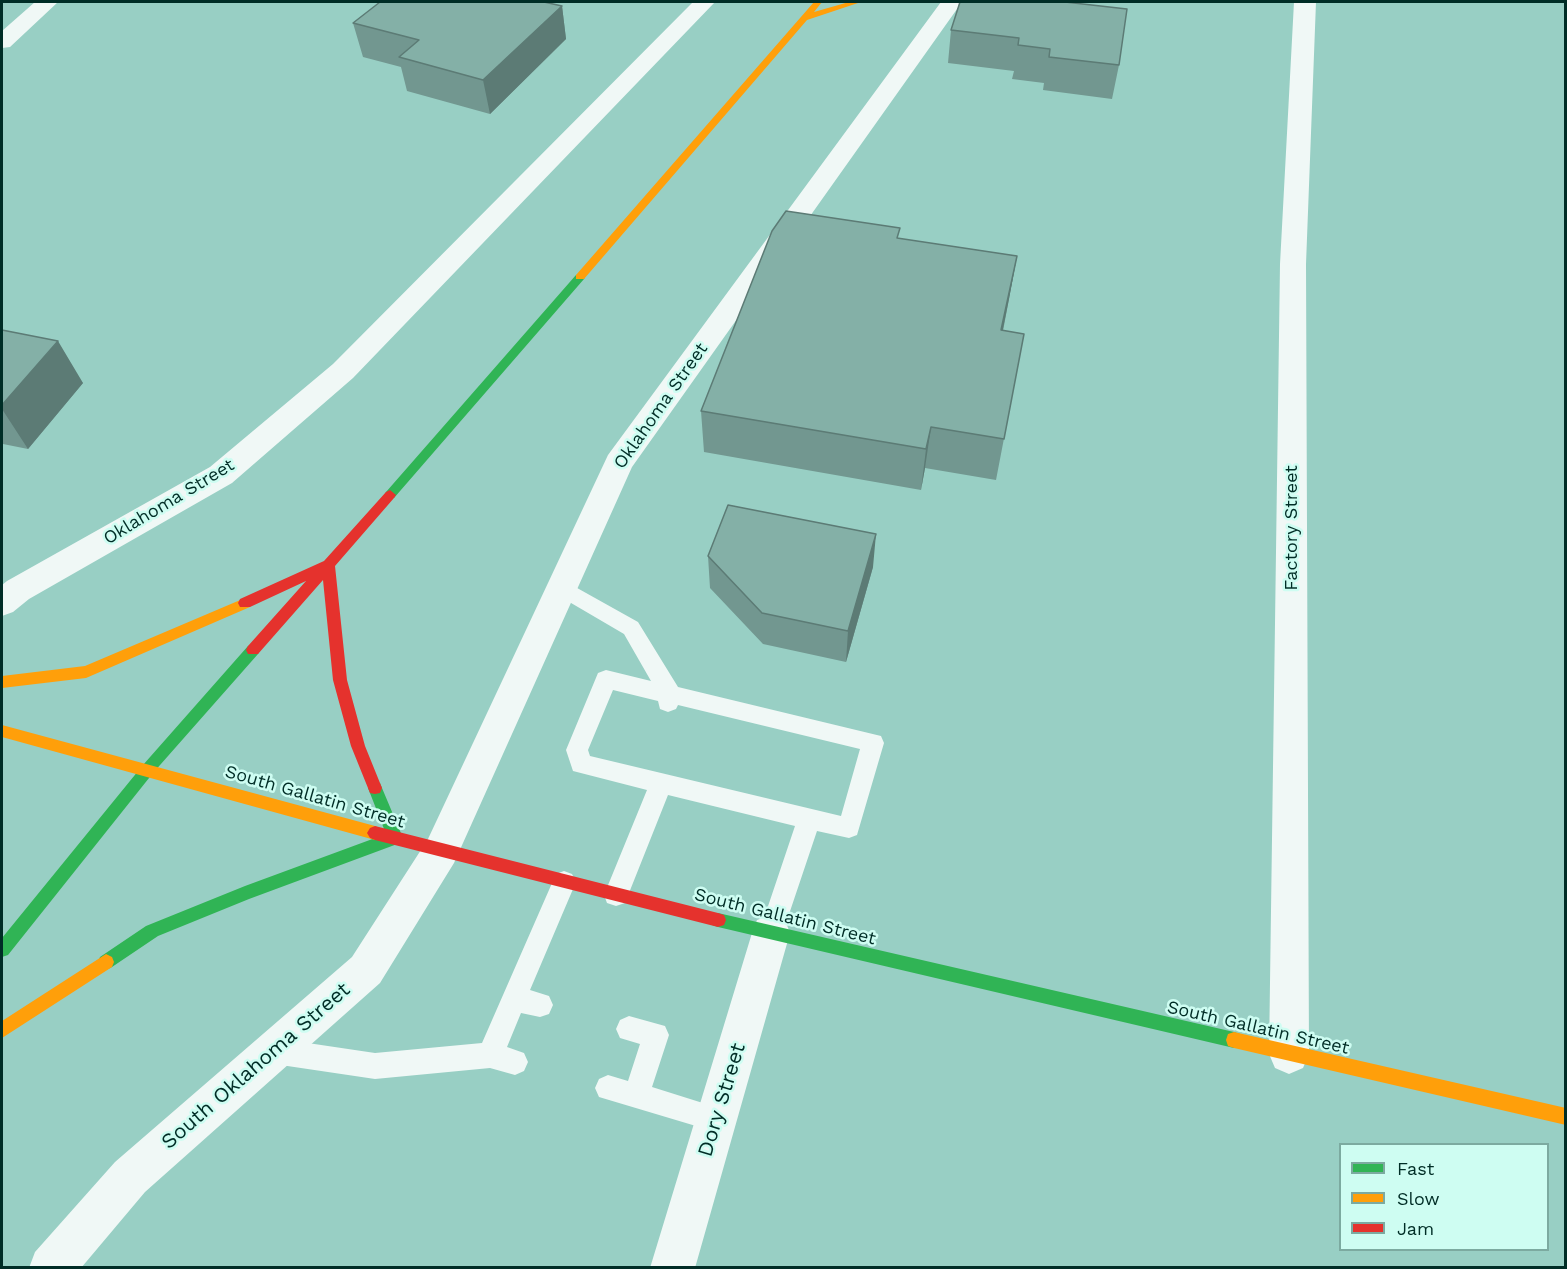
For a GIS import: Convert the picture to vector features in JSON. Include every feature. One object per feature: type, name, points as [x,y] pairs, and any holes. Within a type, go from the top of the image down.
[{"type":"main road","points":[[804,18],[809,2]]},
{"type":"main road","points":[[2,950],[148,769],[477,397],[818,2]]},
{"type":"main road","points":[[804,18],[857,2]]},
{"type":"main road","points":[[2,682],[86,672],[188,629],[328,565]]},
{"type":"main road","points":[[2,1030],[152,931],[245,893],[395,838],[358,746],[340,680],[328,565]]},
{"type":"main road","name":"South Gallatin Street","points":[[2,731],[148,769],[441,851],[616,895],[1566,1117]]},
{"type":"street","points":[[2,42],[47,2]]},
{"type":"street","name":"Oklahoma Street","points":[[2,603],[18,590],[221,475],[334,378],[704,2]]},
{"type":"street","name":"Oklahoma Street","points":[[441,851],[619,463],[951,2]]},
{"type":"street","name":"Factory Street","points":[[1289,1054],[1293,264],[1305,2]]},
{"type":"street","name":"South Oklahoma Street","points":[[51,1268],[130,1177],[366,970],[441,851]]},
{"type":"street","name":"Dory Street","points":[[672,1268],[771,933]]},
{"type":"lane","points":[[561,587],[632,628],[669,700]]},
{"type":"lane","points":[[606,679],[669,700],[807,734],[873,743],[849,828],[809,819],[782,805],[712,787],[581,764],[577,750],[606,679]]},
{"type":"lane","points":[[616,895],[649,775]]},
{"type":"lane","points":[[771,933],[809,819]]},
{"type":"lane","points":[[490,1055],[564,882]]},
{"type":"lane","points":[[515,999],[540,1005]]},
{"type":"lane","points":[[629,1029],[656,1035],[636,1096]]},
{"type":"lane","points":[[274,1051],[375,1066],[490,1055],[515,1062]]},
{"type":"lane","points":[[608,1088],[716,1119]]},
{"type":"building","points":[[380,2],[544,2],[562,6],[483,80],[399,57],[419,40],[353,23]]},
{"type":"building","points":[[960,2],[1065,2],[1127,9],[1119,65],[1049,57],[1050,49],[1018,45],[1019,38],[951,30]]},
{"type":"building","points":[[786,211],[900,228],[897,238],[1017,256],[1001,330],[1024,334],[1004,439],[931,427],[926,449],[701,411],[772,231]]},
{"type":"building","points":[[2,330],[58,341],[2,405]]},
{"type":"building","points":[[728,505],[876,534],[848,631],[762,613],[708,556]]},
{"type":"traffic: fast","points":[[390,495],[580,277]]},
{"type":"traffic: fast","points":[[2,950],[148,769],[253,650]]},
{"type":"traffic: fast","points":[[106,962],[152,931],[245,893],[395,838],[375,788]]},
{"type":"traffic: fast","points":[[718,920],[1234,1040]]},
{"type":"traffic: slow","points":[[580,277],[818,2]]},
{"type":"traffic: slow","points":[[804,18],[857,2]]},
{"type":"traffic: slow","points":[[2,682],[86,672],[245,603]]},
{"type":"traffic: slow","points":[[2,731],[375,833]]},
{"type":"traffic: slow","points":[[2,1030],[106,962]]},
{"type":"traffic: slow","points":[[1234,1040],[1566,1117]]},
{"type":"traffic: jam","points":[[253,650],[390,495]]},
{"type":"traffic: jam","points":[[245,603],[328,565],[340,680],[358,746],[375,788]]},
{"type":"traffic: jam","points":[[375,833],[718,920]]}]
